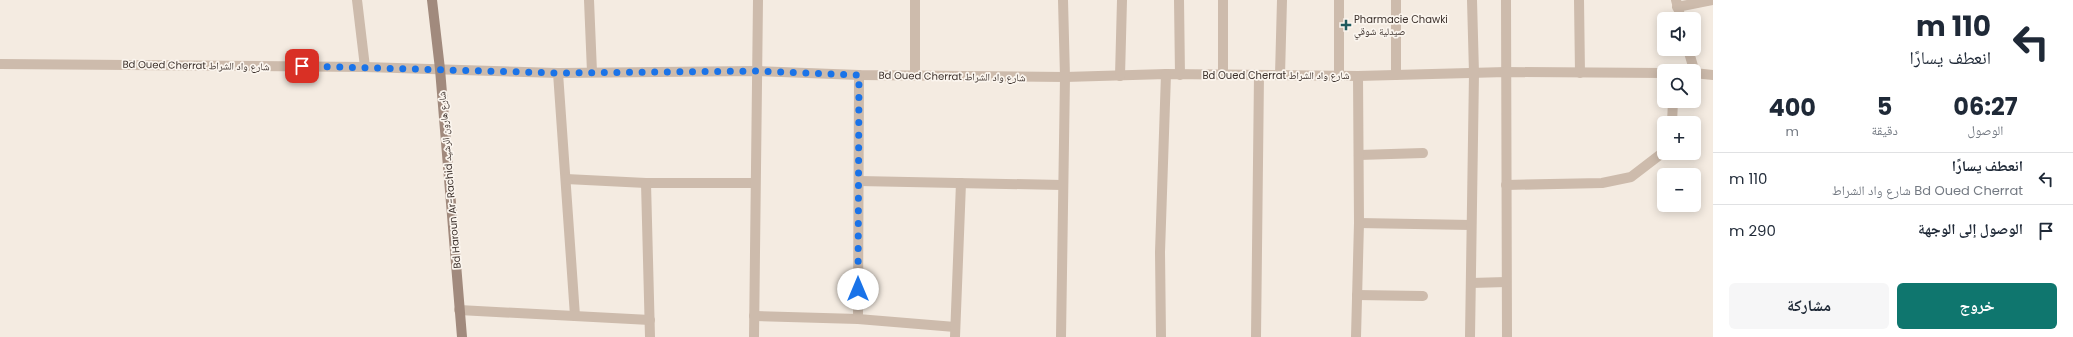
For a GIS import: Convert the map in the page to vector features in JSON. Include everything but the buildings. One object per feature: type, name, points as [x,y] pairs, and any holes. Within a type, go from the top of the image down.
[{"type":"street","points":[[357,0],[365,67]]},
{"type":"street","name":"Bd Haroun Ar-Rachid شارع هارون الرشيد","points":[[432,0],[440,69],[462,337]]},
{"type":"street","points":[[589,0],[592,72]]},
{"type":"street","points":[[754,337],[758,0]]},
{"type":"street","points":[[915,0],[915,74]]},
{"type":"street","points":[[1061,337],[1062,185],[1065,77],[1063,0]]},
{"type":"street","points":[[1120,76],[1122,0]]},
{"type":"street","points":[[1179,0],[1180,75]]},
{"type":"street","points":[[1223,0],[1223,74]]},
{"type":"street","points":[[1280,75],[1282,0]]},
{"type":"street","points":[[1339,0],[1340,76]]},
{"type":"street","points":[[1396,0],[1396,75]]},
{"type":"street","points":[[1470,337],[1474,73],[1472,0]]},
{"type":"street","points":[[1506,0],[1507,337]]},
{"type":"street","points":[[1579,0],[1580,73]]},
{"type":"street","points":[[1676,3],[1713,0]]},
{"type":"street","name":"Bd Oued Cherrat شارع واد الشراط","points":[[0,64],[365,67],[558,73],[757,71],[859,75],[915,74],[1065,77],[1166,74],[1358,76],[1506,72],[1657,73]]},
{"type":"street","points":[[558,73],[575,316]]},
{"type":"street","points":[[1161,337],[1160,252],[1166,74]]},
{"type":"street","points":[[858,319],[859,75]]},
{"type":"street","points":[[1256,337],[1259,75]]},
{"type":"street","points":[[1701,75],[1712,78]]},
{"type":"street","points":[[1356,337],[1359,223],[1358,76]]},
{"type":"street","points":[[1359,155],[1423,153]]},
{"type":"street","points":[[1506,185],[1602,183],[1631,177],[1657,157]]},
{"type":"street","points":[[566,179],[646,183],[755,183]]},
{"type":"street","points":[[859,181],[1062,185]]},
{"type":"street","points":[[646,183],[650,337]]},
{"type":"street","points":[[754,316],[858,319],[955,332],[961,183]]},
{"type":"street","points":[[1359,223],[1471,225]]},
{"type":"street","points":[[1471,283],[1506,282]]},
{"type":"street","points":[[1357,295],[1423,296]]},
{"type":"street","points":[[459,310],[650,320]]},
{"type":"place","name":"Pharmacie Chawki صيدلية شوقي","points":[[1346,25]]},
{"type":"route","points":[[302,66],[558,73],[757,71],[859,75],[858,289]]}]
